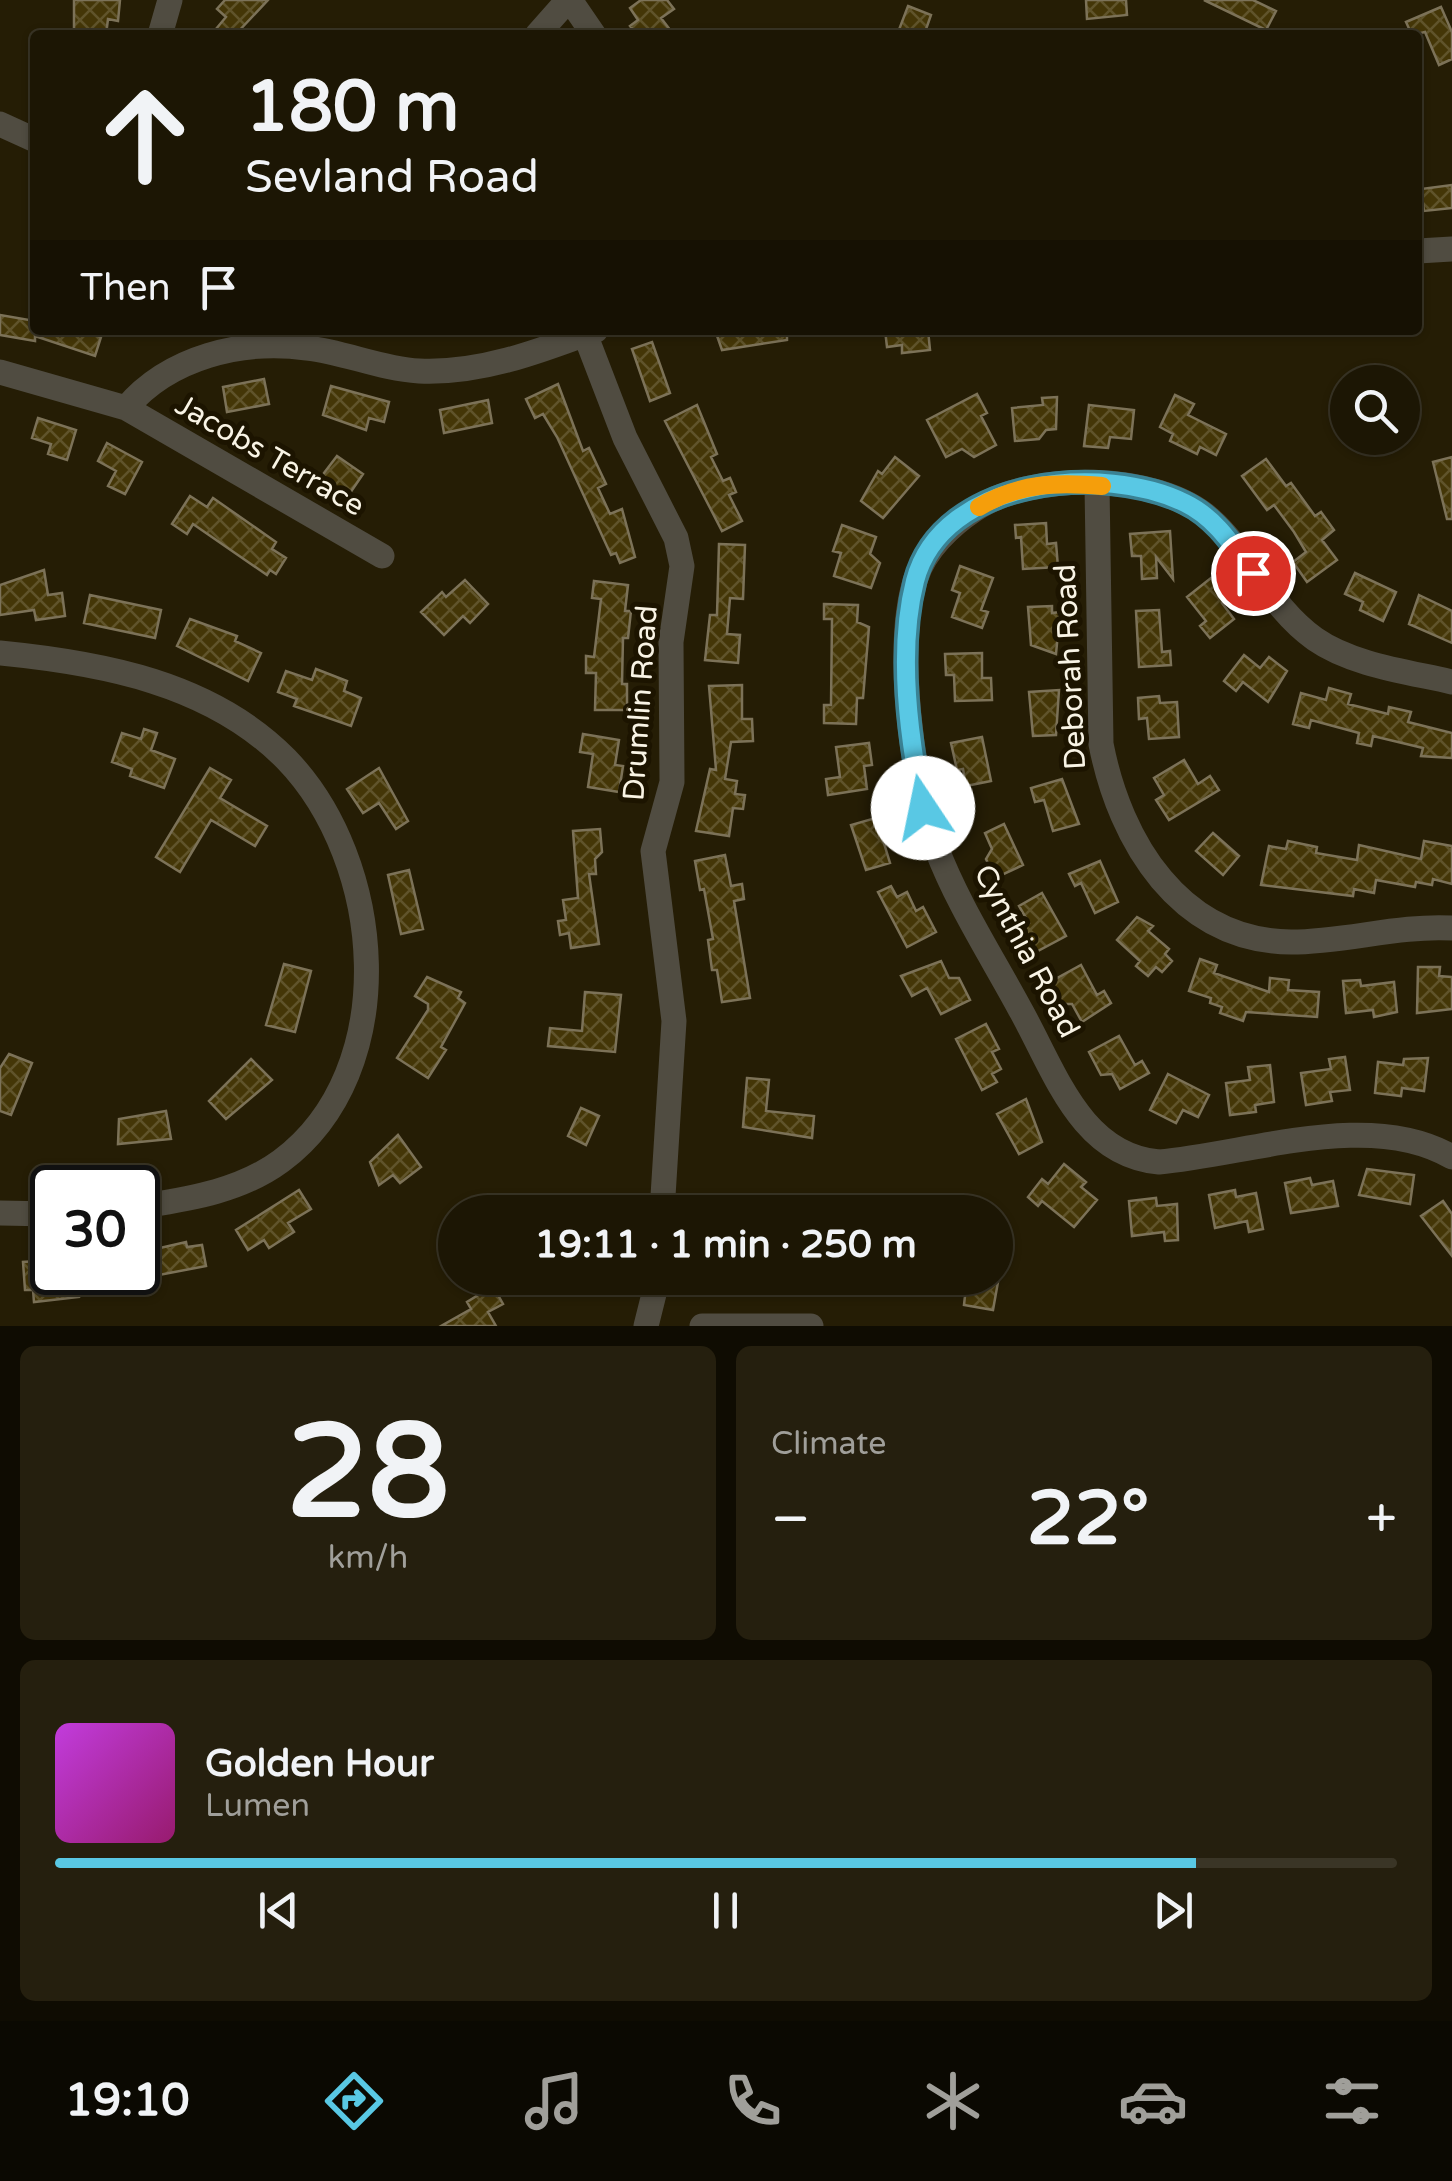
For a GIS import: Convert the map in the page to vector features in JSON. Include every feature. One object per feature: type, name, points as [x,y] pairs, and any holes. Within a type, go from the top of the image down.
[{"type":"street","points":[[161,30],[170,0]]},
{"type":"street","points":[[542,30],[569,0],[590,30]]},
{"type":"street","points":[[0,124],[30,138]]},
{"type":"street","points":[[1422,251],[1452,249]]},
{"type":"street","points":[[126,408],[141,390],[188,362],[227,350],[310,339],[418,371],[475,368],[581,335]]},
{"type":"street","name":"Drumlin Road","points":[[592,335],[608,401],[676,538],[682,566],[671,642],[672,782],[653,850],[674,1021],[663,1195]]},
{"type":"street","name":"Jacobs Terrace","points":[[0,372],[126,408],[328,529],[382,556]]},
{"type":"street","name":"Cynthia Road","points":[[1452,682],[1366,660],[1314,638],[1209,518],[1152,491],[1053,482],[996,496],[946,532],[916,579],[909,696],[913,758],[923,808],[938,852],[990,954],[1096,1139],[1133,1160],[1203,1158],[1346,1135],[1402,1136],[1428,1143],[1452,1157]]},
{"type":"street","name":"Deborah Road","points":[[1096,485],[1101,744],[1109,785],[1125,825],[1162,884],[1198,914],[1229,931],[1261,939],[1304,941],[1408,927],[1452,928]]},
{"type":"street","points":[[0,653],[68,659],[197,696],[284,758],[312,790],[352,872],[367,940],[365,985],[344,1080],[322,1123],[280,1162],[238,1184],[207,1195],[160,1203]]},
{"type":"street","points":[[0,1213],[30,1214]]},
{"type":"street","points":[[646,1326],[654,1295]]},
{"type":"street","points":[[702,1326],[811,1326]]},
{"type":"building","points":[[74,0],[120,0],[118,21],[108,19],[107,30],[74,30]]},
{"type":"building","points":[[225,0],[268,0],[240,30],[215,30],[226,17],[217,9]]},
{"type":"building","points":[[641,0],[667,0],[674,9],[661,18],[670,30],[633,30],[630,26],[638,20],[630,8]]},
{"type":"building","points":[[1086,0],[1126,0],[1127,15],[1087,19]]},
{"type":"building","points":[[1204,0],[1253,0],[1276,11],[1266,30]]},
{"type":"building","points":[[908,6],[931,15],[926,30],[899,30]]},
{"type":"building","points":[[1441,7],[1452,32],[1452,59],[1439,65],[1425,32],[1410,30],[1406,22]]},
{"type":"building","points":[[1452,185],[1452,208],[1424,211],[1422,189]]},
{"type":"building","points":[[0,315],[30,320],[30,335],[101,337],[95,356],[35,336],[35,341],[0,335]]},
{"type":"building","points":[[717,335],[787,335],[787,340],[722,350]]},
{"type":"building","points":[[886,335],[928,335],[930,350],[902,353],[902,345],[887,347]]},
{"type":"building","points":[[652,342],[670,393],[650,401],[632,349]]},
{"type":"building","points":[[264,379],[269,404],[227,412],[223,387]]},
{"type":"building","points":[[558,384],[583,451],[589,448],[606,484],[598,488],[610,514],[622,509],[635,557],[620,563],[616,553],[611,555],[557,437],[543,414],[535,418],[526,399]]},
{"type":"building","points":[[331,386],[389,402],[384,422],[369,418],[366,430],[323,415]]},
{"type":"building","points":[[977,394],[987,413],[981,416],[996,445],[974,457],[962,449],[946,457],[927,420]]},
{"type":"building","points":[[1175,395],[1194,404],[1188,415],[1226,434],[1216,455],[1200,447],[1197,454],[1170,441],[1173,434],[1160,427]]},
{"type":"building","points":[[1057,397],[1056,429],[1046,430],[1039,439],[1015,441],[1012,408],[1043,405],[1042,398]]},
{"type":"building","points":[[488,400],[492,423],[444,433],[440,410]]},
{"type":"building","points":[[697,405],[717,454],[711,457],[723,481],[730,478],[736,492],[729,495],[742,521],[722,531],[665,421]]},
{"type":"building","points":[[1089,405],[1134,410],[1131,439],[1110,437],[1108,448],[1084,446]]},
{"type":"building","points":[[38,418],[76,430],[67,460],[48,454],[51,444],[32,438]]},
{"type":"building","points":[[107,443],[142,462],[125,494],[108,486],[116,471],[98,461]]},
{"type":"building","points":[[337,456],[363,474],[348,496],[321,477]]},
{"type":"building","points":[[895,457],[919,476],[883,518],[861,501],[878,471],[882,474]]},
{"type":"building","points":[[1452,457],[1452,519],[1447,519],[1433,462]]},
{"type":"building","points":[[1266,459],[1286,486],[1291,483],[1315,516],[1321,512],[1334,530],[1322,540],[1337,560],[1307,582],[1293,562],[1306,552],[1294,532],[1274,505],[1267,510],[1242,476]]},
{"type":"building","points":[[190,496],[207,507],[213,498],[276,542],[272,549],[286,558],[276,574],[270,570],[267,575],[193,524],[187,534],[172,524]]},
{"type":"building","points":[[1046,523],[1047,544],[1056,543],[1058,567],[1023,569],[1021,537],[1016,538],[1015,525]]},
{"type":"building","points":[[842,525],[876,537],[870,554],[880,563],[871,588],[834,576],[841,553],[833,551]]},
{"type":"building","points":[[1170,531],[1173,579],[1156,557],[1157,578],[1142,579],[1141,556],[1132,556],[1130,534]]},
{"type":"building","points":[[719,544],[745,545],[743,599],[730,598],[727,634],[740,635],[738,663],[705,660],[710,615],[717,615]]},
{"type":"building","points":[[960,566],[993,578],[981,610],[988,612],[982,628],[952,617],[960,593],[952,590]]},
{"type":"building","points":[[44,570],[48,595],[62,593],[65,616],[36,620],[34,610],[0,615],[0,585]]},
{"type":"building","points":[[1355,573],[1396,592],[1383,621],[1360,610],[1363,602],[1345,594]]},
{"type":"building","points":[[1211,578],[1227,599],[1222,603],[1234,619],[1210,638],[1200,626],[1206,621],[1187,597]]},
{"type":"building","points":[[465,580],[488,604],[470,623],[463,616],[444,635],[421,612],[442,592],[446,597]]},
{"type":"building","points":[[594,581],[628,585],[625,611],[631,611],[628,638],[623,638],[622,684],[627,684],[627,710],[595,710],[596,673],[586,673],[586,656],[594,657],[601,599],[592,598]]},
{"type":"building","points":[[90,595],[161,610],[155,638],[84,623]]},
{"type":"building","points":[[1419,595],[1452,611],[1452,643],[1409,624]]},
{"type":"building","points":[[824,604],[858,605],[857,622],[869,627],[863,698],[857,698],[856,724],[824,723],[824,705],[831,705],[832,619],[824,619]]},
{"type":"building","points":[[1052,606],[1052,613],[1060,612],[1056,654],[1031,645],[1028,607]]},
{"type":"building","points":[[1159,610],[1162,652],[1170,651],[1171,665],[1139,667],[1136,611]]},
{"type":"building","points":[[190,619],[237,636],[235,641],[261,653],[248,681],[177,646]]},
{"type":"building","points":[[982,653],[982,678],[991,678],[992,700],[955,701],[954,675],[946,675],[945,654]]},
{"type":"building","points":[[1244,655],[1260,668],[1269,657],[1287,671],[1268,702],[1243,682],[1236,691],[1224,681]]},
{"type":"building","points":[[316,669],[347,681],[344,691],[361,698],[351,726],[294,706],[297,699],[278,692],[286,671],[312,680]]},
{"type":"building","points":[[742,685],[742,719],[752,719],[753,741],[731,742],[725,779],[737,781],[735,794],[745,795],[743,809],[733,808],[729,836],[696,831],[710,769],[716,770],[709,686]]},
{"type":"building","points":[[1329,688],[1351,694],[1348,704],[1388,714],[1389,707],[1411,712],[1408,722],[1452,733],[1452,758],[1421,756],[1423,748],[1373,736],[1371,746],[1357,743],[1359,733],[1311,720],[1309,728],[1293,724],[1301,693],[1326,700]]},
{"type":"building","points":[[1059,690],[1056,735],[1033,736],[1029,692]]},
{"type":"building","points":[[1159,696],[1160,703],[1177,702],[1179,737],[1149,739],[1147,718],[1139,719],[1138,698]]},
{"type":"building","points":[[144,729],[157,733],[151,750],[175,759],[164,788],[130,776],[132,769],[112,762],[122,733],[141,739]]},
{"type":"building","points":[[583,734],[619,740],[615,765],[623,766],[619,792],[588,787],[593,754],[580,752]]},
{"type":"building","points":[[982,737],[991,781],[966,786],[963,769],[957,770],[951,743]]},
{"type":"building","points":[[869,743],[872,765],[864,766],[867,789],[828,795],[826,779],[840,777],[836,747]]},
{"type":"building","points":[[1184,760],[1198,784],[1210,776],[1219,790],[1169,820],[1156,800],[1164,795],[1154,778]]},
{"type":"building","points":[[210,768],[231,780],[220,798],[267,826],[255,846],[211,820],[180,872],[156,857]]},
{"type":"building","points":[[379,768],[408,821],[396,829],[379,803],[363,813],[347,789]]},
{"type":"building","points":[[1062,779],[1079,824],[1053,831],[1044,800],[1035,802],[1031,788]]},
{"type":"building","points":[[886,815],[892,838],[883,840],[890,863],[866,870],[851,825]]},
{"type":"building","points":[[1004,824],[1023,865],[995,878],[986,859],[992,849],[985,833]]},
{"type":"building","points":[[600,829],[602,852],[595,859],[596,874],[589,874],[599,944],[571,948],[569,933],[560,935],[558,921],[566,920],[563,900],[578,898],[573,831]]},
{"type":"building","points":[[1213,833],[1239,856],[1223,875],[1196,851]]},
{"type":"building","points":[[1288,841],[1317,847],[1316,853],[1357,860],[1359,845],[1421,859],[1424,841],[1452,846],[1452,884],[1433,879],[1432,885],[1416,882],[1415,887],[1376,880],[1374,893],[1354,889],[1353,896],[1261,885],[1269,846],[1286,849]]},
{"type":"building","points":[[725,855],[731,886],[742,884],[744,899],[734,901],[750,998],[722,1002],[717,970],[712,970],[708,940],[713,939],[695,861]]},
{"type":"building","points":[[1100,861],[1118,902],[1095,913],[1081,883],[1075,886],[1069,874]]},
{"type":"building","points":[[409,870],[423,929],[401,934],[388,875]]},
{"type":"building","points":[[891,886],[897,897],[907,892],[916,911],[923,907],[936,932],[907,947],[878,892]]},
{"type":"building","points":[[1042,893],[1066,936],[1034,953],[1022,931],[1029,923],[1019,906]]},
{"type":"building","points":[[1137,917],[1153,926],[1148,931],[1169,949],[1165,954],[1172,961],[1162,972],[1156,967],[1148,976],[1136,966],[1140,961],[1117,940]]},
{"type":"building","points":[[1200,959],[1217,965],[1214,973],[1269,992],[1270,978],[1289,980],[1288,990],[1319,992],[1317,1017],[1246,1012],[1243,1021],[1220,1013],[1222,1007],[1210,1003],[1211,998],[1189,991]]},
{"type":"building","points":[[941,961],[949,978],[959,978],[970,1000],[941,1014],[927,988],[912,996],[901,976]]},
{"type":"building","points":[[284,964],[311,971],[295,1032],[266,1025]]},
{"type":"building","points":[[1081,965],[1097,995],[1104,991],[1111,1003],[1082,1022],[1072,1004],[1062,1004],[1050,982]]},
{"type":"building","points":[[1418,967],[1440,967],[1439,976],[1452,977],[1452,1009],[1417,1013]]},
{"type":"building","points":[[427,977],[461,992],[458,998],[465,1003],[441,1047],[446,1050],[428,1078],[397,1058],[428,1010],[428,1004],[415,996]]},
{"type":"building","points":[[1360,980],[1361,986],[1394,982],[1397,1012],[1374,1017],[1373,1010],[1346,1013],[1343,981]]},
{"type":"building","points":[[585,992],[621,995],[615,1052],[548,1046],[550,1028],[582,1031]]},
{"type":"building","points":[[986,1024],[999,1049],[992,1052],[1001,1069],[992,1074],[997,1082],[982,1090],[956,1039]]},
{"type":"building","points":[[1119,1036],[1135,1065],[1142,1061],[1149,1073],[1120,1089],[1112,1074],[1101,1075],[1089,1052]]},
{"type":"building","points":[[9,1054],[32,1063],[11,1115],[0,1111],[0,1068]]},
{"type":"building","points":[[1345,1057],[1350,1090],[1330,1092],[1332,1101],[1306,1105],[1301,1073],[1331,1069],[1329,1059]]},
{"type":"building","points":[[1428,1058],[1424,1091],[1402,1088],[1401,1096],[1375,1093],[1378,1062],[1403,1065],[1404,1059]]},
{"type":"building","points":[[251,1059],[272,1080],[226,1119],[209,1101]]},
{"type":"building","points":[[1270,1065],[1274,1102],[1255,1105],[1256,1112],[1230,1115],[1226,1083],[1250,1080],[1248,1067]]},
{"type":"building","points":[[1168,1074],[1209,1095],[1198,1117],[1183,1110],[1176,1123],[1150,1110]]},
{"type":"building","points":[[747,1078],[769,1080],[766,1111],[814,1116],[812,1138],[743,1127]]},
{"type":"building","points":[[1026,1099],[1042,1142],[1019,1154],[997,1114]]},
{"type":"building","points":[[581,1108],[599,1116],[586,1145],[568,1136]]},
{"type":"building","points":[[166,1111],[171,1139],[118,1144],[119,1119]]},
{"type":"building","points":[[398,1135],[421,1167],[400,1183],[393,1175],[379,1185],[370,1162]]},
{"type":"building","points":[[1064,1164],[1086,1182],[1081,1187],[1097,1200],[1074,1227],[1042,1201],[1038,1206],[1028,1197],[1042,1179],[1048,1184]]},
{"type":"building","points":[[1367,1169],[1414,1175],[1410,1204],[1359,1195]]},
{"type":"building","points":[[1310,1178],[1312,1185],[1333,1181],[1338,1206],[1291,1213],[1285,1183]]},
{"type":"building","points":[[299,1190],[311,1209],[288,1223],[294,1232],[269,1248],[264,1240],[248,1250],[236,1230]]},
{"type":"building","points":[[1235,1190],[1236,1197],[1256,1193],[1263,1229],[1249,1232],[1247,1221],[1215,1228],[1209,1195]]},
{"type":"building","points":[[1156,1198],[1157,1206],[1177,1204],[1178,1240],[1165,1241],[1164,1232],[1132,1236],[1129,1201]]},
{"type":"building","points":[[1443,1201],[1452,1214],[1452,1256],[1421,1216]]},
{"type":"building","points":[[186,1242],[187,1247],[202,1245],[206,1266],[160,1275],[160,1248]]},
{"type":"building","points":[[23,1262],[30,1262],[30,1290],[25,1290]]},
{"type":"building","points":[[33,1295],[79,1295],[79,1297],[34,1302]]},
{"type":"building","points":[[478,1295],[498,1295],[503,1304],[488,1312],[496,1326],[441,1326],[471,1309],[467,1302]]},
{"type":"building","points":[[959,1295],[996,1295],[993,1310],[964,1305],[965,1296]]},
{"type":"slow traffic","points":[[979,507],[996,496],[1053,482],[1102,486]]},
{"type":"route","points":[[923,808],[913,758],[909,696],[908,649],[916,579],[946,532],[972,511],[996,496],[1053,482],[1152,491],[1184,502],[1209,518],[1253,573]]}]
